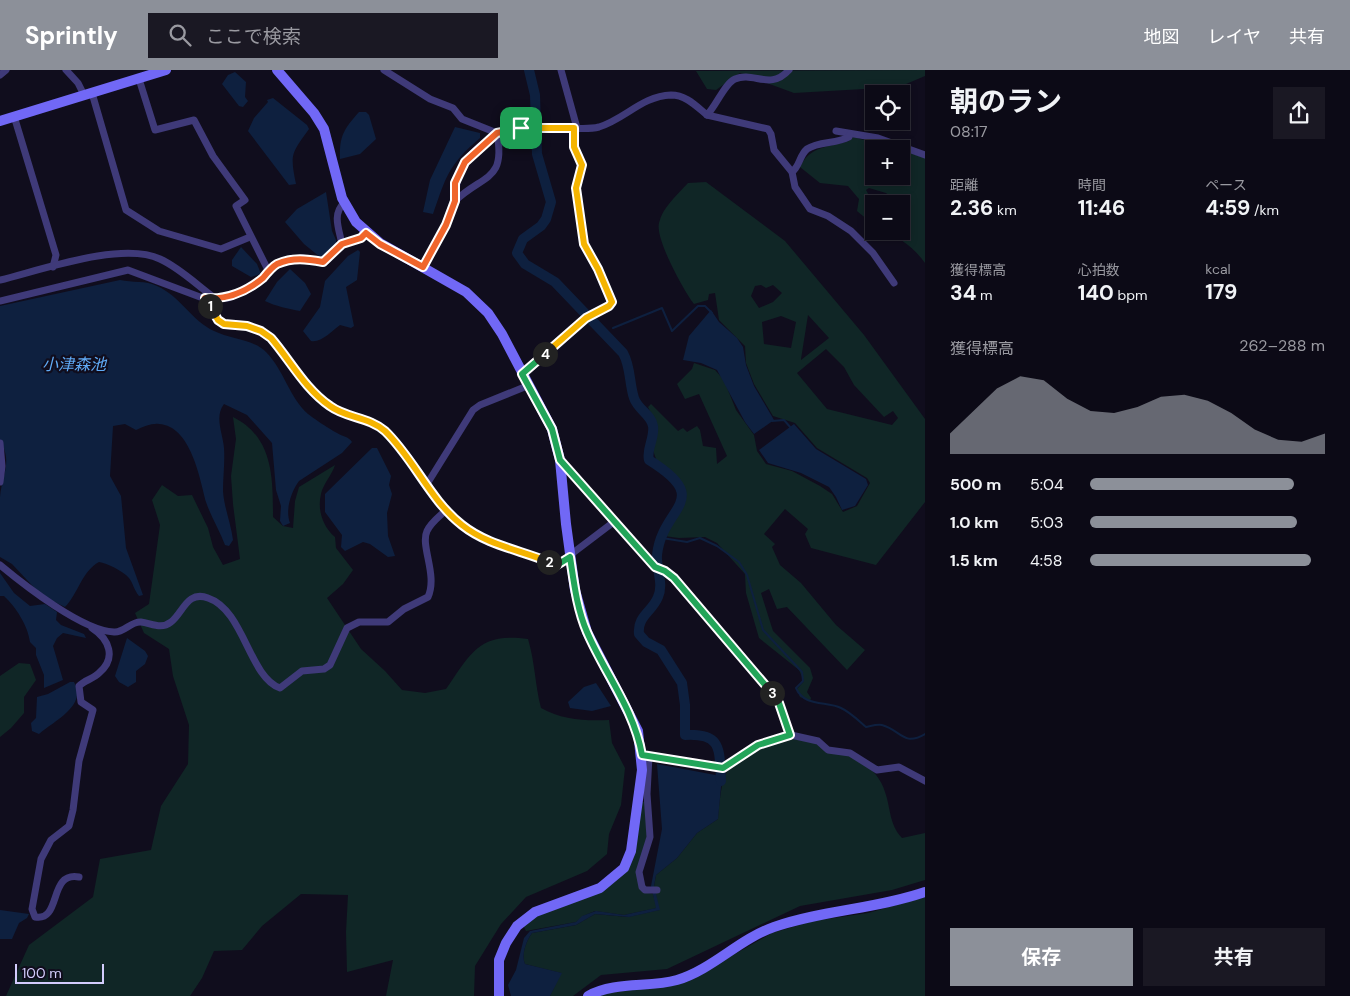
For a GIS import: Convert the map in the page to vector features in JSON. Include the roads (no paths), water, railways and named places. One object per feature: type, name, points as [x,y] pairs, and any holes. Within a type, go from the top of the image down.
[{"type":"street","points":[[0,75],[6,70]]},
{"type":"street","points":[[66,70],[88,94],[126,210],[159,231],[221,249],[250,237]]},
{"type":"street","points":[[0,121],[166,70]]},
{"type":"street","points":[[277,70],[314,113],[324,129],[344,203],[366,233],[380,244],[466,292],[488,313],[502,334],[552,429],[560,460],[575,590],[587,632],[638,731],[645,755],[650,837],[639,872],[642,886],[648,891],[657,890]]},
{"type":"street","points":[[384,70],[430,99],[453,108],[462,119],[497,133],[539,127],[596,128],[612,122],[647,100],[672,95],[684,97],[707,115],[768,129],[771,134],[774,150],[792,172],[795,187],[810,209],[828,216],[852,231],[873,253],[894,283]]},
{"type":"street","points":[[522,374],[588,316],[609,306],[612,302],[598,269],[584,244],[576,188],[582,165],[574,147],[575,128],[560,70]]},
{"type":"street","points":[[707,115],[715,107],[718,97],[733,80],[740,78],[770,82],[789,70]]},
{"type":"street","points":[[139,78],[155,130],[194,120],[213,156],[245,200],[236,206],[250,237],[270,272]]},
{"type":"street","points":[[14,116],[56,256],[52,268]]},
{"type":"street","points":[[836,131],[878,138],[925,155]]},
{"type":"street","points":[[423,267],[446,225],[455,201],[455,183],[465,162],[497,133]]},
{"type":"street","points":[[455,201],[465,191],[493,173],[500,162],[497,133]]},
{"type":"street","points":[[792,172],[797,168],[801,156],[808,149],[816,144],[834,143],[844,140],[850,134]]},
{"type":"street","points":[[342,244],[337,215],[338,208],[344,203]]},
{"type":"street","points":[[0,301],[128,270],[205,298],[228,298],[254,286],[270,272],[274,265],[303,258],[323,262],[342,244],[361,238],[366,233]]},
{"type":"street","points":[[0,280],[101,256],[129,252],[161,259],[216,299]]},
{"type":"street","points":[[205,298],[218,320],[224,324],[247,326],[261,331],[271,338],[315,394],[331,408],[367,420],[383,430],[399,446],[446,510],[472,531],[522,554],[534,556],[557,565],[615,521]]},
{"type":"street","points":[[427,484],[473,410],[480,404],[528,386]]},
{"type":"street","points":[[0,443],[2,466],[0,482]]},
{"type":"street","points":[[560,460],[658,568],[674,578],[777,698],[790,735]]},
{"type":"street","points":[[86,623],[115,632],[141,622],[160,626],[170,623],[184,603],[197,596],[209,598],[230,614],[258,667],[280,688],[302,671],[324,669],[330,665],[347,628],[359,622],[369,620],[388,622],[404,610],[428,597],[432,588],[430,562],[425,538],[430,525],[446,510]]},
{"type":"street","points":[[0,565],[30,589],[86,623],[107,640],[109,648],[100,672],[79,686],[81,702],[93,710],[79,761],[73,810],[69,826],[52,840],[41,859],[32,910],[35,917],[40,918],[47,914],[64,879],[70,876],[79,877]]},
{"type":"street","points":[[645,755],[720,769],[758,745],[790,735],[818,741],[828,750],[850,752],[877,770],[899,767],[925,782]]},
{"type":"street","points":[[499,996],[499,960],[506,943],[517,926],[541,909],[600,888],[624,868],[632,843],[645,755]]},
{"type":"street","points":[[588,996],[616,987],[677,980],[706,967],[771,928],[790,922],[905,899],[925,892]]},
{"type":"water","points":[[235,72],[246,82],[245,97],[248,101],[243,107],[239,106],[222,84],[228,75]]},
{"type":"water","points":[[273,98],[307,125],[309,129],[295,149],[293,166],[296,184],[289,185],[248,131],[254,118],[268,102],[267,100]]},
{"type":"water","points":[[359,112],[366,112],[369,115],[376,139],[360,154],[340,159],[340,144],[343,133]]},
{"type":"water","points":[[455,127],[480,133],[480,138],[461,156],[449,172],[433,214],[423,212],[430,180]]},
{"type":"water","points":[[326,192],[336,247],[330,253],[320,257],[304,244],[285,222],[297,209]]},
{"type":"water","points":[[241,247],[257,264],[261,274],[251,277],[232,266],[232,260]]},
{"type":"water","points":[[358,250],[360,252],[357,280],[346,287],[354,326],[351,328],[340,325],[319,340],[311,341],[303,331],[320,307],[325,281],[348,256]]},
{"type":"water","points":[[290,269],[305,283],[311,294],[300,311],[265,301],[277,282]]},
{"type":"water","name":"小津森池","points":[[120,280],[148,283],[157,286],[173,296],[206,327],[220,334],[255,344],[261,348],[272,359],[301,407],[308,414],[352,442],[342,453],[299,481],[290,501],[288,512],[290,523],[283,526],[280,521],[281,506],[276,490],[272,443],[247,415],[224,404],[219,420],[224,448],[223,491],[233,540],[229,546],[225,545],[210,513],[192,455],[179,434],[170,427],[159,424],[136,430],[125,424],[113,426],[110,476],[121,496],[126,548],[143,595],[139,596],[126,575],[99,562],[88,571],[65,607],[42,596],[12,564],[0,557],[0,497],[6,468],[6,455],[0,440],[0,306]]},
{"type":"water","points":[[711,310],[719,322],[737,338],[743,347],[746,365],[754,386],[774,420],[754,434],[745,422],[717,370],[701,363],[683,360],[689,336]]},
{"type":"water","points":[[794,424],[816,449],[866,479],[868,485],[855,506],[842,510],[829,487],[801,473],[768,463],[759,450]]},
{"type":"water","points":[[372,448],[377,448],[391,476],[389,485],[392,494],[387,513],[388,536],[395,556],[388,557],[370,544],[363,542],[345,551],[341,547],[342,535],[325,512],[325,494]]},
{"type":"water","points":[[0,573],[14,593],[30,606],[45,604],[57,612],[56,620],[61,625],[84,634],[86,638],[63,633],[57,638],[53,646],[63,680],[44,688],[44,675],[36,655],[36,648],[30,642],[27,630],[17,611],[4,596],[0,596]]},
{"type":"water","points":[[127,638],[145,651],[148,656],[145,664],[136,671],[136,682],[128,687],[119,682],[115,676]]},
{"type":"water","points":[[70,682],[74,682],[77,690],[77,698],[73,705],[39,734],[32,731],[31,723],[36,718],[37,697],[48,694]]},
{"type":"water","points":[[596,683],[611,706],[592,711],[570,708],[568,702],[584,687]]},
{"type":"water","points":[[657,764],[726,777],[721,787],[718,819],[697,833],[677,858],[656,875],[654,886],[660,910],[629,917],[595,914],[576,925],[532,933],[525,948],[525,964],[562,973],[550,996],[511,996],[508,985],[516,970],[524,938],[530,931],[576,922],[582,916],[596,911],[624,915],[656,908],[651,886],[662,829]]},
{"type":"water","points":[[0,910],[29,914],[27,918],[19,923],[12,939],[0,939]]},
{"type":"waterway","points":[[529,70],[535,95],[537,154],[551,202],[546,219],[541,226],[523,239],[517,253],[525,264],[555,282],[623,353],[634,398],[638,406],[650,418],[653,426],[649,460],[679,485],[682,495],[680,504],[667,525],[657,555],[660,592],[640,623],[639,634],[646,642],[661,650],[682,683],[685,705],[685,735],[697,735],[713,741],[719,752],[721,781]]},
{"type":"waterway","points":[[613,328],[662,308],[672,331],[698,306],[705,306],[712,313]]},
{"type":"waterway","points":[[772,421],[784,420],[791,428]]},
{"type":"waterway","points":[[662,538],[687,542],[700,538],[717,546],[739,562],[747,575],[763,630],[802,672],[803,681],[796,688],[804,698],[816,703],[841,708],[866,727],[882,725],[902,736],[912,739],[925,734]]}]
